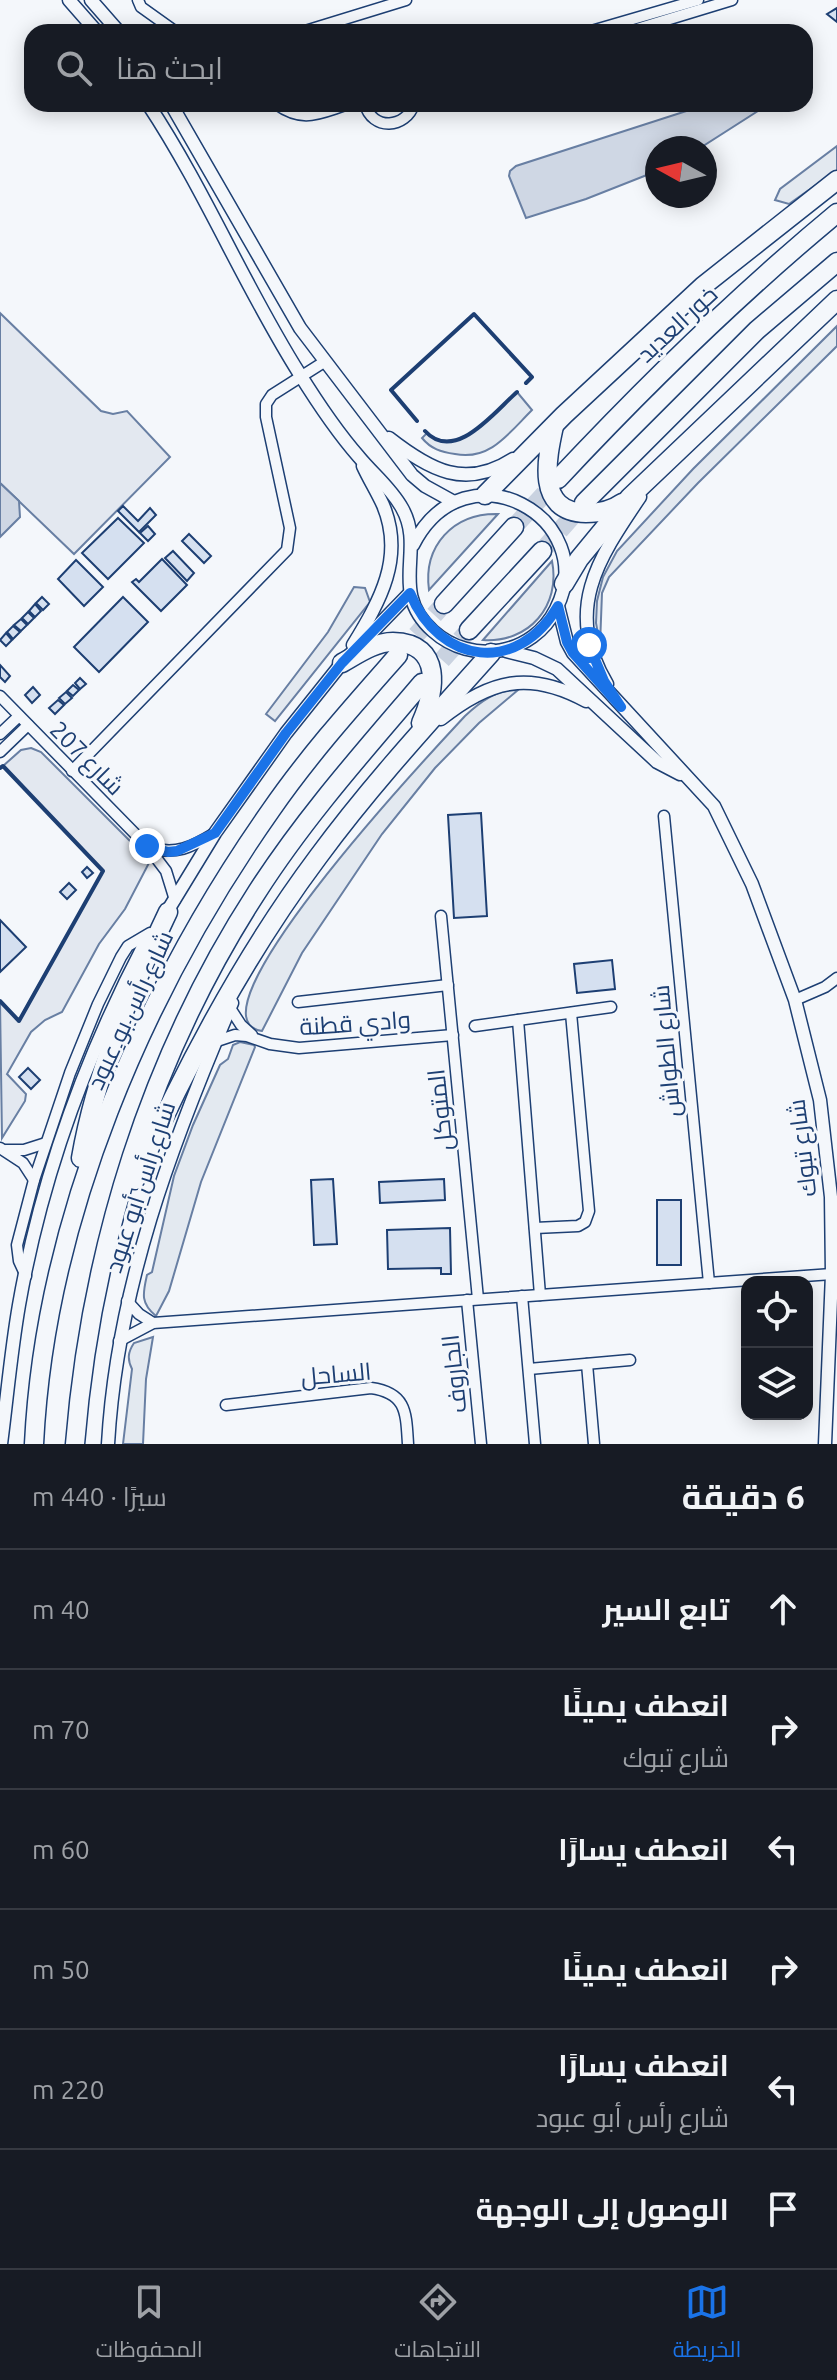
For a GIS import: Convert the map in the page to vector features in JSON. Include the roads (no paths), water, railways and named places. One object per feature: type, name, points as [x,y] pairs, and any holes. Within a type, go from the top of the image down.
[{"type":"highway","points":[[485,495],[703,286],[837,180]]},
{"type":"highway","name":"خور العديد","points":[[558,479],[636,396],[837,213]]},
{"type":"highway","points":[[584,503],[757,330],[837,262]]},
{"type":"highway","points":[[564,584],[588,547],[630,497],[837,302]]},
{"type":"highway","points":[[554,426],[546,467],[547,481],[552,494],[562,505],[575,512],[605,512],[630,497]]},
{"type":"highway","points":[[444,604],[514,527]]},
{"type":"highway","points":[[469,630],[542,551]]},
{"type":"highway","points":[[342,663],[384,643],[401,643],[421,652],[431,667],[433,688],[432,698],[414,740]]},
{"type":"highway","points":[[107,1245],[185,1076],[224,1000],[252,955],[318,857],[414,740],[498,652]]},
{"type":"highway","name":"شارع رأس بو عبود","points":[[34,1439],[49,1322],[65,1249],[94,1150],[114,1097],[157,1003],[199,923],[273,807],[332,731],[398,655]]},
{"type":"highway","points":[[75,1444],[87,1343],[107,1245],[139,1132],[161,1075],[208,974],[277,864],[332,789],[422,683]]},
{"type":"highway","points":[[65,1249],[83,1148],[107,1059],[129,996],[171,906]]},
{"type":"street","points":[[69,0],[90,24]]},
{"type":"street","points":[[91,0],[112,24]]},
{"type":"street","points":[[138,0],[141,7],[165,24]]},
{"type":"street","points":[[328,24],[406,0]]},
{"type":"street","points":[[616,24],[698,0]]},
{"type":"street","points":[[653,24],[732,0]]},
{"type":"street","points":[[153,112],[194,179],[261,312],[301,376],[358,456],[403,508],[413,545],[408,571],[410,593],[418,613],[440,637],[470,651],[498,652],[522,644],[537,634],[558,606],[564,584],[564,561],[557,540],[545,521],[507,497],[485,495],[454,502],[429,519],[413,545]]},
{"type":"street","points":[[176,112],[272,282],[324,362],[412,475],[454,502]]},
{"type":"street","points":[[287,112],[304,116],[319,112]]},
{"type":"street","points":[[368,112],[375,120],[385,124],[397,124],[411,112]]},
{"type":"street","points":[[72,771],[287,550],[290,528],[266,417],[266,404],[280,387],[324,362]]},
{"type":"street","points":[[377,429],[421,462],[462,475],[495,469],[533,446]]},
{"type":"street","points":[[342,663],[379,601],[391,565],[392,542],[383,506],[358,456]]},
{"type":"street","points":[[621,707],[604,681],[589,645],[586,605],[598,563],[659,468]]},
{"type":"street","points":[[1,1444],[19,1302],[43,1201],[65,1127],[105,1024],[150,933],[171,906],[215,833],[286,733],[342,663],[410,593]]},
{"type":"street","name":"شارع تبوك","points":[[558,606],[573,653],[714,806],[757,896],[795,1000],[811,1058],[824,1125],[831,1197],[832,1274],[825,1444]]},
{"type":"street","name":"شارع تبوك","points":[[498,652],[534,658],[557,669],[657,762],[690,779]]},
{"type":"street","points":[[414,740],[469,698],[515,682],[550,686],[597,707]]},
{"type":"street","name":"شارع 207","points":[[0,696],[147,846]]},
{"type":"street","points":[[0,734],[19,716]]},
{"type":"street","points":[[0,752],[28,725]]},
{"type":"street","name":"شارع الطواش","points":[[664,816],[709,1283]]},
{"type":"street","points":[[147,846],[168,852],[177,851],[215,833]]},
{"type":"street","points":[[147,846],[168,875],[171,906]]},
{"type":"street","name":"المتوكل","points":[[441,916],[473,1299]]},
{"type":"street","points":[[26,1276],[19,1261],[17,1245],[34,1180],[70,1073],[109,980],[128,946],[150,933]]},
{"type":"street","name":"شارع رأس أبو عبود","points":[[108,1444],[119,1341],[127,1301],[163,1176],[214,1042],[252,955]]},
{"type":"street","points":[[795,1000],[837,978]]},
{"type":"street","points":[[298,1002],[448,985]]},
{"type":"street","points":[[475,1026],[611,1007]]},
{"type":"street","points":[[230,1008],[241,1025],[261,1041]]},
{"type":"street","points":[[535,1228],[578,1226],[585,1222],[589,1211],[571,1013]]},
{"type":"street","points":[[518,1020],[540,1295]]},
{"type":"street","name":"وادي قطنة","points":[[214,1042],[235,1035],[299,1048],[453,1035]]},
{"type":"street","points":[[2,1149],[24,1150],[46,1143]]},
{"type":"street","points":[[2,1149],[23,1163],[34,1180]]},
{"type":"street","points":[[119,1341],[153,1323],[832,1274]]},
{"type":"street","points":[[522,1296],[535,1444]]},
{"type":"street","name":"الجاروف","points":[[473,1299],[481,1444]]},
{"type":"street","points":[[127,1301],[153,1323]]},
{"type":"street","points":[[529,1369],[630,1360]]},
{"type":"street","points":[[587,1364],[594,1444]]},
{"type":"street","name":"الساحل","points":[[226,1405],[371,1388],[384,1390],[394,1394],[401,1402],[406,1416],[408,1444]]},
{"type":"tunnel","points":[[514,527],[558,479]]},
{"type":"tunnel","points":[[542,551],[584,503]]},
{"type":"tunnel","points":[[398,655],[444,604]]},
{"type":"tunnel","points":[[424,680],[469,630]]}]
